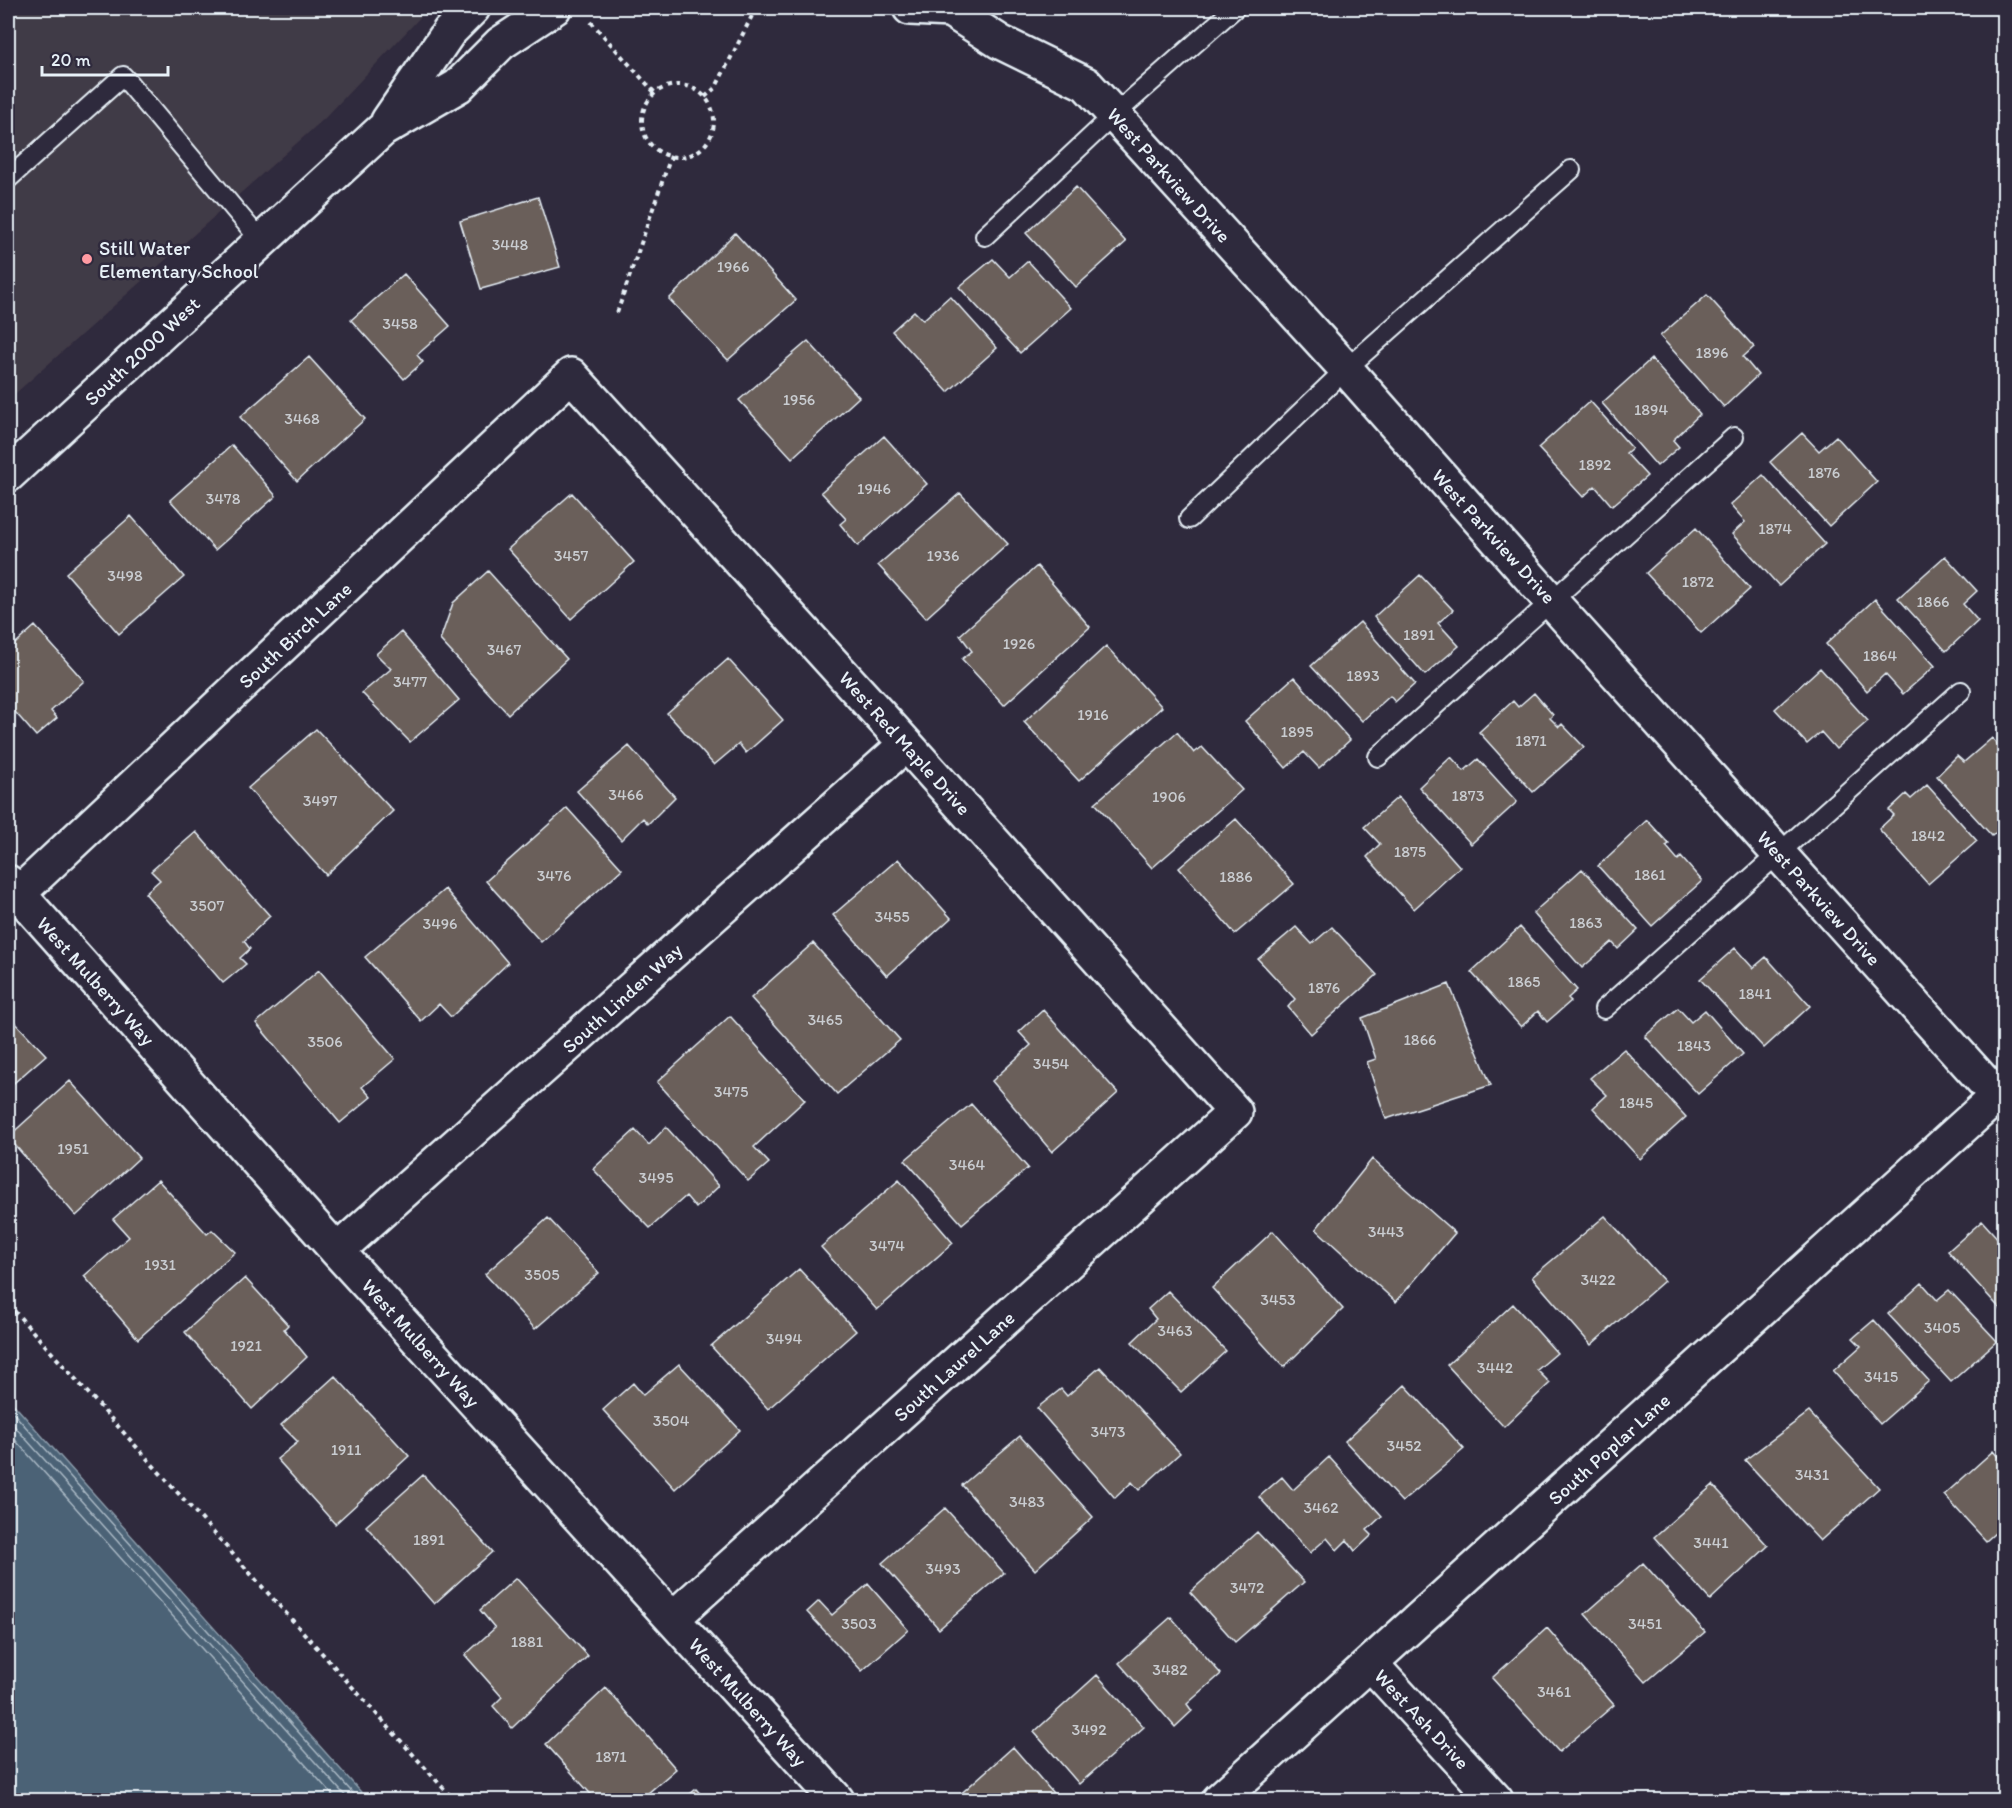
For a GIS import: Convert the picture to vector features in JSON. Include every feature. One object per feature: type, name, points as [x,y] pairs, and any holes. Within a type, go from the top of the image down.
[{"type":"street","name":"South 2000 West","points":[[382,130],[449,32],[473,8]]},
{"type":"street","name":"South 2000 West","points":[[8,475],[382,130],[458,86],[501,43],[554,8]]},
{"type":"street","name":"West Parkview Drive","points":[[910,8],[949,9],[1000,42],[1086,84],[1346,369],[1552,602],[2002,1101]]},
{"type":"street","name":"West Red Maple Drive","points":[[571,375],[906,744],[1235,1112]]},
{"type":"street","name":"South Birch Lane","points":[[13,888],[571,375]]},
{"type":"street","name":"South Linden Way","points":[[337,1251],[906,744]]},
{"type":"street","name":"West Mulberry Way","points":[[13,888],[337,1251],[837,1800]]},
{"type":"street","name":"South Poplar Lane","points":[[1219,1800],[2002,1101]]},
{"type":"street","name":"South Laurel Lane","points":[[672,1619],[1235,1112]]},
{"type":"street","name":"West Ash Drive","points":[[1371,1664],[1496,1800]]},
{"type":"lane","points":[[986,236],[1114,115],[1236,8]]},
{"type":"lane","points":[[8,179],[123,76],[261,241]]},
{"type":"lane","points":[[1189,519],[1346,369],[1571,170]]},
{"type":"lane","points":[[1378,757],[1734,437]]},
{"type":"lane","points":[[1604,1009],[1961,691]]},
{"type":"path","points":[[705,97],[716,87],[756,8]]},
{"type":"path","points":[[591,22],[655,93]]},
{"type":"path","points":[[681,85],[692,87],[705,97],[714,114],[714,126],[711,137],[704,147],[694,154],[683,157],[659,152],[651,144],[644,134],[642,122],[643,110],[655,93],[669,86],[681,85]]},
{"type":"path","points":[[617,313],[671,156]]},
{"type":"path","points":[[8,1304],[454,1800]]},
{"type":"shaded area","name":"Still Water Elementary School","points":[[8,8],[429,8],[325,118],[8,400]]},
{"type":"water","points":[[8,1398],[368,1800],[8,1800]]},
{"type":"building","points":[[1076,187],[1126,242],[1076,287],[1026,233]]},
{"type":"building","points":[[538,197],[560,267],[481,289],[460,221]]},
{"type":"building","points":[[735,233],[796,300],[728,360],[669,299]]},
{"type":"building","points":[[993,259],[1010,277],[1028,261],[1071,308],[1020,353],[959,287]]},
{"type":"building","points":[[404,274],[450,326],[417,355],[423,362],[404,379],[351,320]]},
{"type":"building","points":[[1707,295],[1754,347],[1743,357],[1758,375],[1724,407],[1660,336]]},
{"type":"building","points":[[950,296],[997,348],[948,392],[892,331],[914,311],[923,320]]},
{"type":"building","points":[[808,341],[859,397],[792,458],[739,400]]},
{"type":"building","points":[[309,357],[365,419],[297,481],[240,417]]},
{"type":"building","points":[[1651,359],[1700,414],[1673,440],[1679,447],[1657,466],[1602,403]]},
{"type":"building","points":[[1590,401],[1632,448],[1626,453],[1647,476],[1612,506],[1595,486],[1583,497],[1538,448]]},
{"type":"building","points":[[1802,433],[1819,451],[1836,436],[1877,482],[1829,526],[1770,462]]},
{"type":"building","points":[[884,436],[927,484],[858,546],[840,524],[846,519],[821,492]]},
{"type":"building","points":[[232,445],[276,496],[215,550],[170,500]]},
{"type":"building","points":[[1763,475],[1825,544],[1779,586],[1732,534],[1745,522],[1730,505]]},
{"type":"building","points":[[572,493],[634,562],[571,619],[508,549]]},
{"type":"building","points":[[960,493],[1008,544],[926,618],[878,565]]},
{"type":"building","points":[[131,516],[184,577],[119,634],[66,573]]},
{"type":"building","points":[[1696,528],[1750,589],[1701,633],[1646,573]]},
{"type":"building","points":[[1945,556],[1977,591],[1963,604],[1978,621],[1946,651],[1898,598]]},
{"type":"building","points":[[1037,566],[1090,627],[1004,705],[962,659],[972,651],[960,635]]},
{"type":"building","points":[[488,571],[567,659],[508,714],[440,640],[453,603]]},
{"type":"building","points":[[1420,575],[1453,610],[1438,623],[1459,646],[1425,675],[1374,617]]},
{"type":"building","points":[[1875,599],[1935,666],[1903,694],[1885,674],[1867,691],[1826,644]]},
{"type":"building","points":[[1360,622],[1415,684],[1395,702],[1390,696],[1362,721],[1311,666]]},
{"type":"building","points":[[35,626],[84,681],[51,711],[57,718],[36,736],[8,704],[8,650]]},
{"type":"building","points":[[401,632],[459,700],[410,742],[362,693],[391,669],[376,654]]},
{"type":"building","points":[[1106,646],[1162,707],[1079,781],[1024,722]]},
{"type":"building","points":[[728,659],[783,720],[746,753],[739,744],[714,765],[667,713]]},
{"type":"building","points":[[1820,668],[1868,721],[1836,749],[1821,732],[1807,744],[1775,709]]},
{"type":"building","points":[[1294,677],[1350,740],[1319,768],[1304,752],[1286,768],[1245,721]]},
{"type":"building","points":[[1534,693],[1553,715],[1550,718],[1559,727],[1562,724],[1584,747],[1533,792],[1479,732],[1513,701],[1518,707]]},
{"type":"building","points":[[316,729],[393,811],[326,875],[248,788]]},
{"type":"building","points":[[1177,732],[1194,753],[1202,747],[1242,790],[1152,868],[1095,803]]},
{"type":"building","points":[[1992,738],[2004,752],[2004,825],[1992,836],[1937,776],[1957,756],[1964,762]]},
{"type":"building","points":[[629,746],[675,797],[648,824],[643,818],[621,840],[577,791]]},
{"type":"building","points":[[1451,757],[1464,771],[1478,759],[1517,802],[1471,844],[1419,787]]},
{"type":"building","points":[[1927,785],[1977,841],[1928,884],[1879,829],[1894,815],[1889,810],[1906,794],[1911,799]]},
{"type":"building","points":[[1398,797],[1460,867],[1414,909],[1367,857],[1380,844],[1364,827]]},
{"type":"building","points":[[567,808],[622,869],[541,942],[486,881]]},
{"type":"building","points":[[1236,819],[1294,884],[1235,934],[1179,868]]},
{"type":"building","points":[[1647,820],[1669,844],[1666,846],[1678,860],[1681,857],[1702,881],[1652,926],[1598,866]]},
{"type":"building","points":[[196,832],[270,916],[244,941],[250,949],[240,958],[246,964],[223,983],[145,893],[160,880],[151,871]]},
{"type":"building","points":[[898,859],[951,918],[887,976],[833,915]]},
{"type":"building","points":[[1582,869],[1638,930],[1618,949],[1612,942],[1582,968],[1533,913]]},
{"type":"building","points":[[445,889],[508,963],[451,1017],[439,1004],[421,1021],[365,957]]},
{"type":"building","points":[[1296,927],[1312,944],[1332,927],[1377,975],[1311,1034],[1288,1007],[1295,999],[1258,959]]},
{"type":"building","points":[[1520,927],[1577,990],[1568,998],[1571,1001],[1547,1022],[1538,1011],[1521,1027],[1471,972]]},
{"type":"building","points":[[813,943],[900,1040],[837,1094],[751,998]]},
{"type":"building","points":[[1735,948],[1753,968],[1766,957],[1810,1006],[1764,1048],[1700,979]]},
{"type":"building","points":[[319,970],[395,1059],[362,1087],[371,1097],[340,1123],[256,1023]]},
{"type":"building","points":[[1449,984],[1491,1085],[1386,1119],[1367,1062],[1376,1059],[1362,1018]]},
{"type":"building","points":[[1678,1008],[1691,1022],[1705,1010],[1743,1054],[1698,1094],[1645,1036]]},
{"type":"building","points":[[1043,1010],[1118,1093],[1052,1152],[992,1081],[1031,1045],[1019,1032]]},
{"type":"building","points":[[8,1015],[46,1055],[8,1088]]},
{"type":"building","points":[[730,1016],[805,1100],[754,1147],[769,1163],[748,1181],[657,1082]]},
{"type":"building","points":[[1624,1049],[1686,1117],[1640,1159],[1593,1108],[1607,1095],[1590,1078]]},
{"type":"building","points":[[70,1081],[139,1158],[76,1216],[8,1137]]},
{"type":"building","points":[[971,1104],[1028,1168],[962,1224],[905,1160]]},
{"type":"building","points":[[666,1127],[719,1186],[696,1208],[686,1196],[650,1228],[593,1169],[635,1130],[649,1145]]},
{"type":"building","points":[[1372,1159],[1455,1233],[1396,1302],[1316,1229]]},
{"type":"building","points":[[158,1180],[207,1234],[212,1230],[235,1252],[138,1339],[84,1276],[129,1237],[113,1219]]},
{"type":"building","points":[[899,1180],[953,1243],[877,1310],[821,1247]]},
{"type":"building","points":[[1605,1216],[1664,1281],[1591,1345],[1532,1277]]},
{"type":"building","points":[[548,1218],[599,1273],[535,1329],[485,1274]]},
{"type":"building","points":[[1982,1221],[2000,1241],[2004,1237],[2004,1313],[1948,1251]]},
{"type":"building","points":[[1273,1231],[1343,1309],[1284,1367],[1212,1288]]},
{"type":"building","points":[[799,1269],[856,1331],[768,1409],[711,1346]]},
{"type":"building","points":[[245,1278],[288,1325],[284,1329],[307,1357],[252,1409],[185,1332]]},
{"type":"building","points":[[1922,1283],[1937,1300],[1949,1290],[1997,1341],[1951,1382],[1888,1314]]},
{"type":"building","points":[[1168,1291],[1226,1351],[1181,1392],[1132,1342],[1156,1319],[1148,1309]]},
{"type":"building","points":[[1513,1304],[1557,1353],[1537,1370],[1550,1383],[1504,1427],[1447,1365]]},
{"type":"building","points":[[1874,1320],[1929,1381],[1880,1424],[1833,1371],[1861,1346],[1853,1338]]},
{"type":"building","points":[[679,1364],[740,1430],[675,1489],[603,1410],[633,1383],[643,1395]]},
{"type":"building","points":[[1100,1367],[1180,1453],[1139,1490],[1132,1482],[1115,1498],[1037,1408],[1061,1389],[1067,1396]]},
{"type":"building","points":[[335,1376],[409,1456],[335,1524],[277,1459],[298,1442],[281,1425]]},
{"type":"building","points":[[1405,1385],[1464,1449],[1402,1502],[1345,1441]]},
{"type":"building","points":[[1809,1412],[1879,1488],[1820,1541],[1745,1460]]},
{"type":"building","points":[[1020,1436],[1093,1517],[1035,1570],[962,1485]]},
{"type":"building","points":[[1993,1451],[2004,1464],[2004,1528],[2003,1526],[1986,1541],[1944,1495]]},
{"type":"building","points":[[1329,1457],[1382,1516],[1367,1530],[1372,1535],[1355,1551],[1347,1540],[1337,1550],[1327,1538],[1310,1553],[1259,1497],[1282,1477],[1293,1490]]},
{"type":"building","points":[[423,1475],[492,1552],[434,1604],[366,1526]]},
{"type":"building","points":[[1713,1485],[1768,1546],[1710,1600],[1654,1537]]},
{"type":"building","points":[[945,1508],[1004,1573],[939,1629],[882,1563]]},
{"type":"building","points":[[1257,1532],[1304,1582],[1235,1642],[1190,1592]]},
{"type":"building","points":[[1643,1563],[1705,1632],[1646,1682],[1585,1614]]},
{"type":"building","points":[[516,1578],[588,1656],[512,1728],[493,1706],[502,1697],[465,1655],[495,1628],[480,1610]]},
{"type":"building","points":[[868,1584],[908,1630],[862,1671],[807,1612],[819,1601],[832,1615]]},
{"type":"building","points":[[1171,1617],[1221,1674],[1187,1704],[1192,1711],[1175,1727],[1119,1663]]},
{"type":"building","points":[[1547,1628],[1614,1705],[1559,1752],[1492,1678]]},
{"type":"building","points":[[1097,1675],[1144,1727],[1079,1784],[1034,1732]]},
{"type":"building","points":[[606,1688],[676,1769],[640,1800],[596,1800],[546,1744]]},
{"type":"building","points":[[1013,1747],[1059,1800],[955,1799]]},
{"type":"building","points":[[696,1789],[706,1800],[683,1800]]},
{"type":"place","name":"Still Water Elementary School","points":[[87,259]]}]
